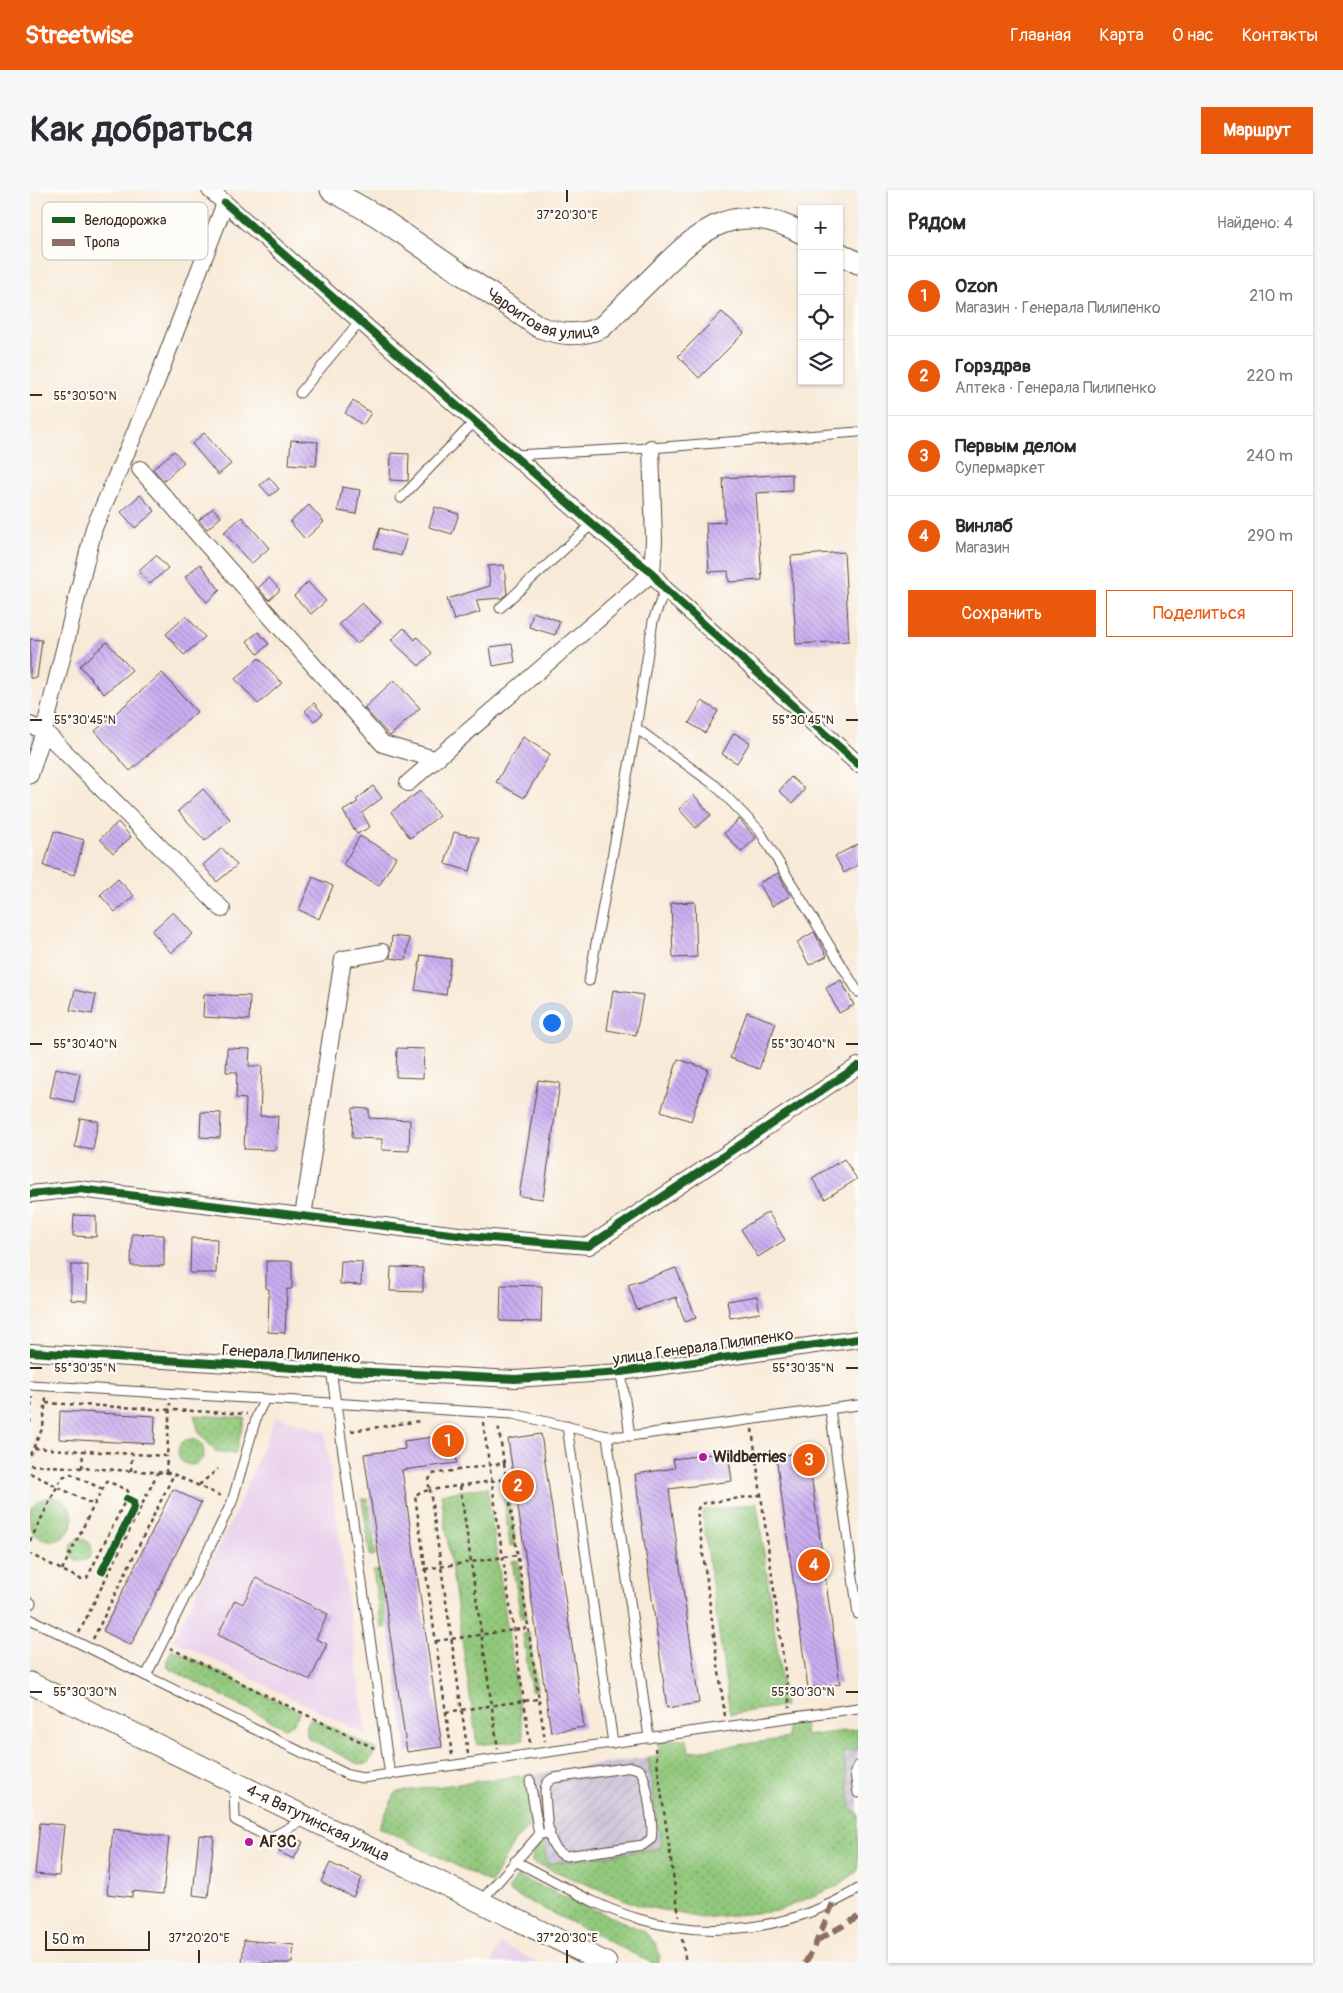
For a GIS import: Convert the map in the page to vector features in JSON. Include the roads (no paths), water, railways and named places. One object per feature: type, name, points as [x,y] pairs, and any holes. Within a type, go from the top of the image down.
[{"type":"street","points":[[210,190],[592,524],[652,574],[665,589],[858,764]]},
{"type":"street","name":"Чароитовая улица","points":[[331,190],[377,216],[539,327],[564,334],[580,334],[602,327],[689,240],[715,225],[743,218],[764,219],[783,223],[798,231]]},
{"type":"street","points":[[208,249],[226,203]]},
{"type":"street","points":[[843,255],[858,263]]},
{"type":"street","points":[[30,775],[37,728],[94,528],[154,388],[204,260]]},
{"type":"street","points":[[408,783],[652,574],[654,541],[651,448]]},
{"type":"street","points":[[140,469],[383,744],[434,759]]},
{"type":"street","points":[[37,728],[222,909]]},
{"type":"street","points":[[303,1216],[344,959],[382,952]]},
{"type":"street","points":[[30,1194],[79,1189],[467,1236],[589,1246],[858,1066]]},
{"type":"street","name":"улица Генерала Пилипенко","points":[[551,1378],[621,1372],[858,1339]]},
{"type":"street","name":"Генерала Пилипенко","points":[[30,1352],[471,1378],[551,1378]]},
{"type":"street","name":"4-я Ватутинская улица","points":[[30,1682],[606,1963]]},
{"type":"lane","points":[[300,393],[360,321]]},
{"type":"lane","points":[[401,498],[474,421]]},
{"type":"lane","points":[[513,455],[651,448],[858,432]]},
{"type":"lane","points":[[500,608],[592,524]]},
{"type":"lane","points":[[589,981],[636,728],[653,621],[665,589]]},
{"type":"lane","points":[[636,728],[716,786],[759,830],[858,992]]},
{"type":"lane","points":[[331,1370],[390,1775]]},
{"type":"lane","points":[[621,1372],[630,1436]]},
{"type":"lane","points":[[31,1385],[513,1414],[607,1436],[630,1436],[858,1405]]},
{"type":"lane","points":[[146,1676],[232,1502],[257,1415],[265,1399]]},
{"type":"lane","points":[[830,1409],[858,1614]]},
{"type":"lane","points":[[567,1426],[613,1743]]},
{"type":"lane","points":[[607,1436],[651,1737]]},
{"type":"lane","points":[[30,1619],[348,1775],[363,1778],[858,1708]]},
{"type":"lane","points":[[858,1766],[855,1773],[858,1792]]},
{"type":"lane","points":[[632,1767],[643,1773],[652,1829],[652,1835],[648,1842],[566,1856],[555,1849],[550,1832],[545,1793],[545,1788],[549,1781],[554,1778],[632,1767]]},
{"type":"lane","points":[[530,1781],[539,1834]]},
{"type":"lane","points":[[234,1782],[235,1820],[270,1838],[308,1818]]},
{"type":"lane","points":[[480,1902],[539,1834],[550,1832]]},
{"type":"lane","points":[[515,1861],[610,1908],[638,1919],[681,1927],[727,1930],[779,1922],[815,1911],[858,1889]]},
{"type":"place","name":"Ozon","points":[[448,1441]]},
{"type":"place","name":"Wildberries","points":[[703,1457]]},
{"type":"place","name":"Первым делом","points":[[809,1460]]},
{"type":"place","name":"Горздрав","points":[[518,1486]]},
{"type":"place","name":"Винлаб","points":[[814,1565]]},
{"type":"place","name":"АГЗС","points":[[249,1842]]}]
